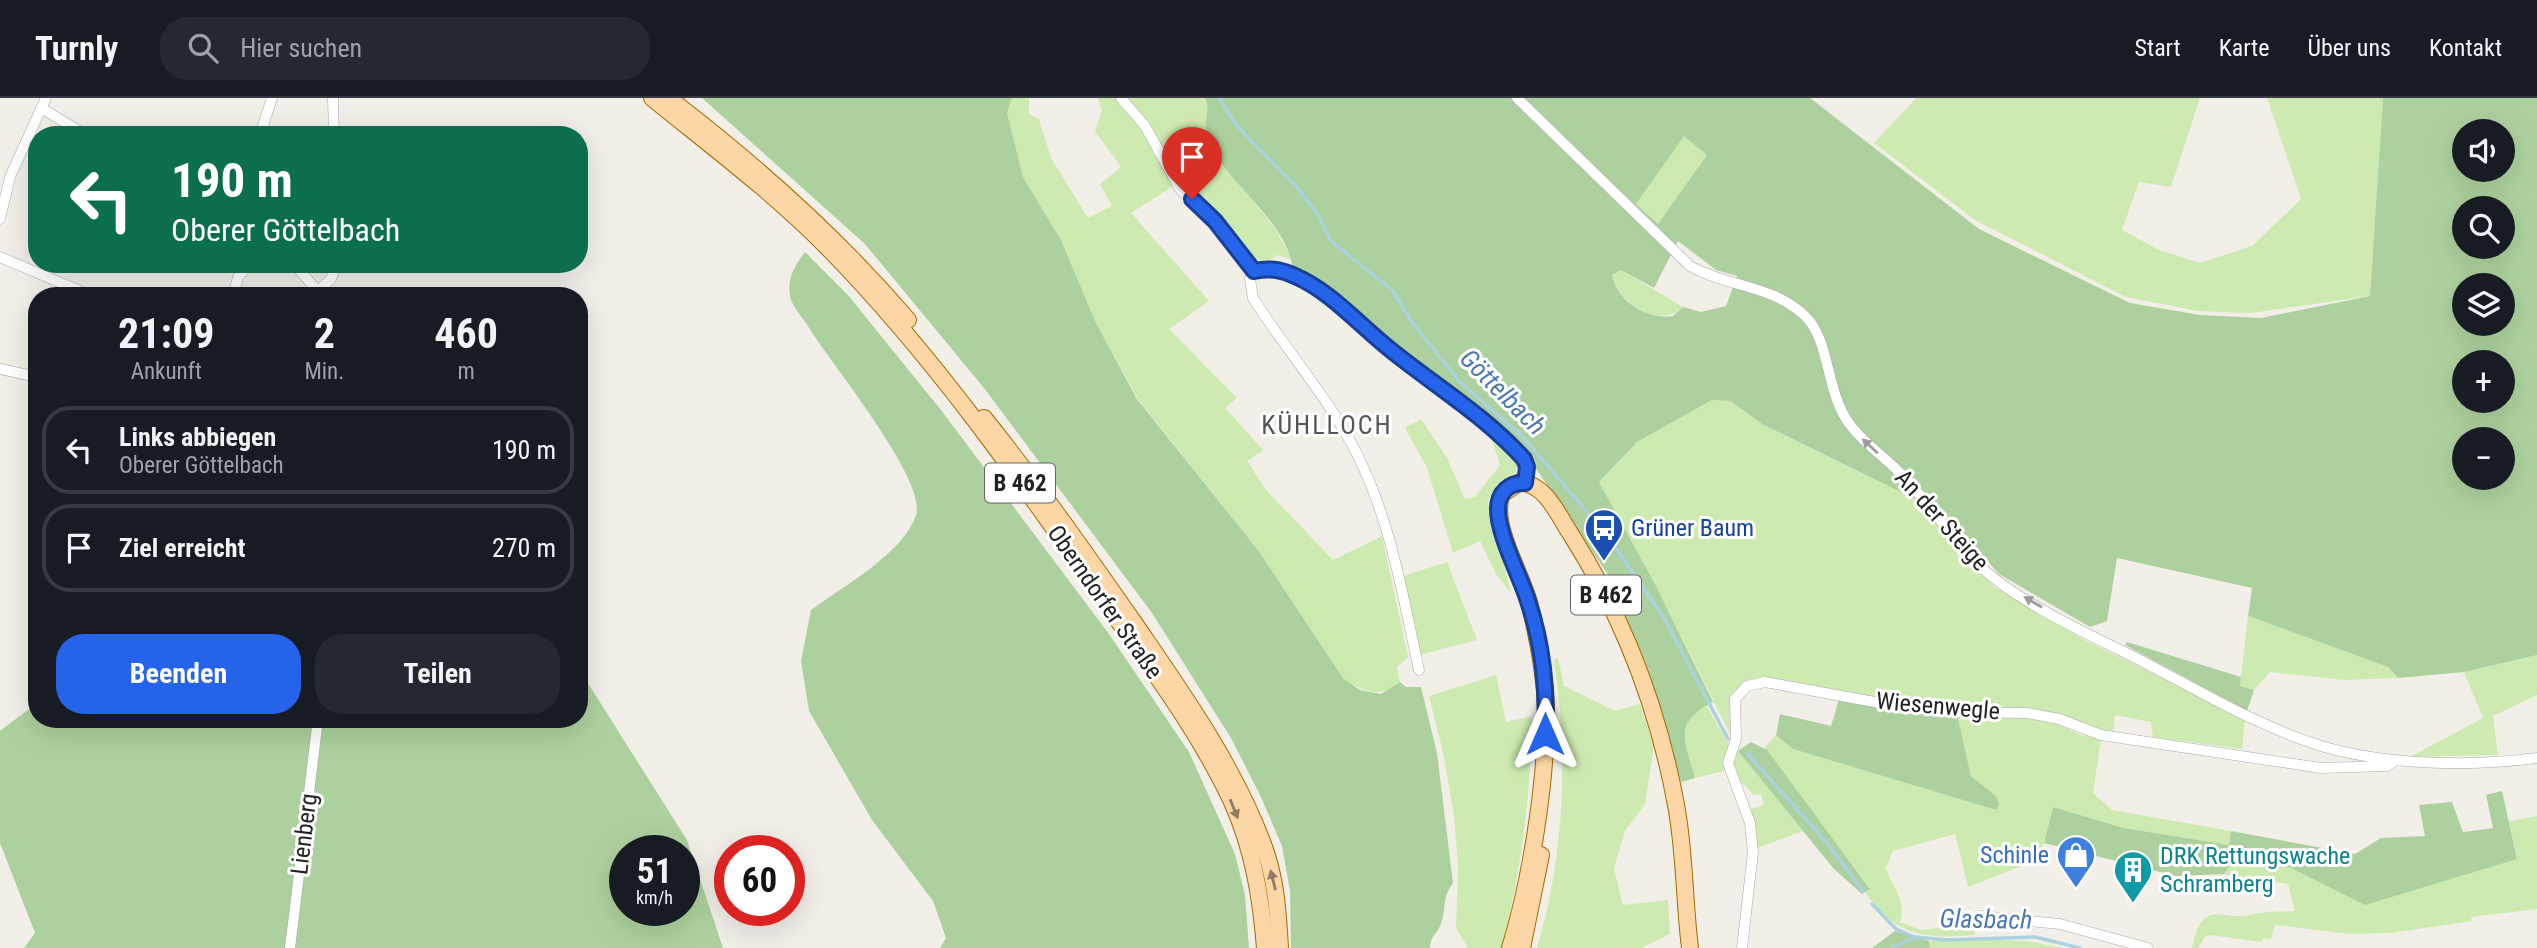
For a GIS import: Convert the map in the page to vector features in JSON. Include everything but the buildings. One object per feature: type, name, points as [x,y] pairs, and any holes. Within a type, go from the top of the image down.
[{"type":"main road","name":"Oberndorfer Straße","points":[[652,98],[753,181],[827,248],[899,326],[1064,543],[1162,684],[1202,748],[1231,802],[1249,847],[1261,892],[1265,948]]},
{"type":"main road","name":"Oberndorfer Straße","points":[[668,98],[758,169],[863,268],[908,319],[1075,538],[1178,688],[1241,792],[1264,845],[1276,888],[1280,948]]},
{"type":"main road","points":[[1522,948],[1537,884],[1547,813],[1549,780],[1545,748],[1544,684],[1530,604],[1501,526],[1498,508],[1506,489],[1516,483],[1525,483]]},
{"type":"main road","name":"B 462","points":[[1525,483],[1534,485],[1546,496],[1576,543],[1616,615],[1639,668],[1653,709],[1676,806],[1690,948]]},
{"type":"main road","points":[[1510,948],[1531,853],[1545,748]]},
{"type":"street","points":[[264,126],[272,98]]},
{"type":"street","points":[[332,98],[334,126]]},
{"type":"street","points":[[1121,98],[1144,126],[1180,189],[1215,221],[1254,271]]},
{"type":"street","name":"An der Steige","points":[[1517,98],[1690,267],[1722,281],[1770,293],[1805,316],[1816,329],[1835,403],[1852,428],[1898,470],[1980,566],[2002,584],[2092,636],[2273,728],[2322,746],[2397,760],[2479,762],[2537,758]]},
{"type":"street","points":[[33,126],[44,103],[74,126]]},
{"type":"street","points":[[0,219],[10,177],[28,138]]},
{"type":"street","points":[[0,257],[28,269]]},
{"type":"street","points":[[1254,271],[1270,268],[1284,272],[1328,296],[1392,351],[1462,402],[1505,438],[1524,459],[1527,467],[1525,483]]},
{"type":"street","points":[[1254,271],[1250,279],[1253,298],[1336,417],[1368,478],[1387,524],[1419,670]]},
{"type":"street","points":[[38,273],[71,287]]},
{"type":"street","points":[[302,273],[315,287]]},
{"type":"street","points":[[0,369],[28,375]]},
{"type":"street","name":"Wiesenwegle","points":[[1742,948],[1753,852],[1748,816],[1728,764],[1736,739],[1735,699],[1747,686],[1765,682],[1891,705],[1958,712],[2027,713],[2059,719],[2101,735],[2322,768],[2387,766],[2397,760]]},
{"type":"street","name":"Lienberg","points":[[290,948],[317,728]]},
{"type":"street","points":[[1981,916],[2060,924],[2148,948]]},
{"type":"green space","points":[[702,98],[1012,98],[1007,113],[1023,177],[1061,240],[1096,323],[1137,399],[1258,550],[1343,678],[1360,690],[1381,694],[1400,682],[1406,687],[1421,687],[1437,753],[1453,883],[1430,948],[1291,948],[1290,891],[1282,846],[1231,738],[1152,613],[984,388],[865,244]]},
{"type":"green space","points":[[1012,98],[1029,98],[1029,114],[1039,119],[1051,158],[1088,218],[1112,206],[1100,184],[1121,167],[1095,131],[1102,110],[1098,98],[1117,98],[1135,116],[1175,185],[1131,213],[1209,301],[1169,329],[1237,398],[1225,408],[1263,450],[1247,461],[1267,491],[1333,560],[1382,536],[1408,657],[1397,667],[1400,682],[1393,687],[1372,692],[1343,678],[1258,550],[1138,399],[1096,323],[1061,240],[1023,177],[1007,113]]},
{"type":"green space","points":[[1126,98],[1205,98],[1208,104],[1206,126],[1219,159],[1275,228],[1292,260],[1277,255],[1266,263],[1254,258],[1218,229],[1179,182],[1142,118]]},
{"type":"green space","points":[[1205,98],[1810,98],[1979,229],[2130,303],[2200,315],[2261,318],[2370,296],[2383,98],[2537,98],[2537,655],[2464,672],[2398,678],[2388,667],[2248,616],[2252,588],[2117,558],[2107,621],[2090,627],[1999,574],[1928,495],[1917,500],[1762,424],[1730,401],[1712,400],[1637,442],[1599,482],[1655,584],[1713,702],[1691,717],[1687,725],[1685,743],[1695,778],[1681,782],[1649,671],[1609,576],[1522,448],[1443,380],[1379,336],[1293,270],[1289,254],[1273,225],[1214,151],[1206,129],[1208,108]],"holes":[[[1684,136],[1707,155],[1658,224],[1636,204]],[[1678,241],[1716,270],[1737,276],[1726,306],[1701,312],[1683,307],[1673,316],[1663,316],[1653,315],[1635,307],[1620,293],[1612,275],[1621,270],[1654,288]]]},
{"type":"green space","points":[[1916,98],[2200,98],[2171,187],[2139,182],[2122,230],[2159,250],[2200,263],[2252,246],[2301,199],[2267,98],[2383,98],[2370,296],[2251,313],[2198,311],[2126,297],[1975,220],[1874,143]]},
{"type":"green space","points":[[1684,135],[1708,154],[1659,225],[1636,204]]},
{"type":"green space","points":[[805,252],[847,294],[941,410],[1109,634],[1189,752],[1235,854],[1245,895],[1249,948],[940,948],[946,938],[933,901],[872,820],[809,711],[801,661],[811,610],[871,568],[899,543],[916,515],[916,498],[892,448],[792,303],[789,289],[791,278]]},
{"type":"green space","points":[[1621,270],[1683,307],[1663,316],[1641,310],[1622,295],[1616,285],[1612,275]]},
{"type":"green space","points":[[1712,400],[1729,401],[1762,424],[1917,500],[1994,587],[2087,641],[2245,719],[2242,749],[2153,737],[2151,722],[2115,715],[2113,733],[2072,722],[1959,710],[1762,680],[1732,697],[1731,736],[1655,584],[1599,482],[1637,442]]},
{"type":"green space","points":[[1421,419],[1447,458],[1465,499],[1475,497],[1500,465],[1492,440],[1497,437],[1517,461],[1516,472],[1497,485],[1488,501],[1511,593],[1496,574],[1480,541],[1453,553],[1427,468],[1405,428]]},
{"type":"green space","points":[[1447,562],[1477,640],[1419,655],[1400,577]]},
{"type":"green space","points":[[2248,616],[2388,667],[2398,678],[2344,680],[2270,672],[2254,690],[2240,686]]},
{"type":"green space","points":[[2127,642],[2241,677],[2240,686],[2254,690],[2247,711],[2125,645]]},
{"type":"green space","points":[[2537,655],[2537,695],[2493,716],[2498,755],[2410,757],[2483,718],[2464,672]]},
{"type":"green space","points":[[1558,658],[1564,686],[1615,711],[1640,704],[1654,746],[1645,804],[1625,831],[1614,869],[1623,905],[1668,900],[1670,934],[1641,948],[1537,948],[1553,877],[1561,805],[1561,732],[1554,659]]},
{"type":"green space","points":[[1496,675],[1506,722],[1532,716],[1527,804],[1515,890],[1502,948],[1468,948],[1456,928],[1458,866],[1454,816],[1443,752],[1429,696]]},
{"type":"green space","points":[[588,683],[684,835],[609,835],[609,926],[700,926],[700,879],[723,948],[24,948],[35,933],[0,843],[0,731],[28,710],[28,728],[588,728]]},
{"type":"green space","points":[[1840,696],[1957,714],[1971,776],[1996,796],[1999,804],[1996,810],[1793,749],[1776,735],[1780,714],[1831,726]]},
{"type":"green space","points":[[1706,705],[1729,745],[1724,771],[1695,778],[1686,747],[1686,728],[1689,720]]},
{"type":"green space","points":[[1957,714],[2033,718],[2101,739],[2093,793],[2112,810],[2231,831],[2229,845],[2124,828],[2053,807],[2044,843],[2034,861],[1968,887],[1955,834],[1893,851],[1886,868],[1902,907],[1900,922],[1921,930],[1970,924],[1975,935],[1926,935],[1900,926],[1877,907],[1865,892],[1870,888],[1764,748],[1776,735],[1793,749],[1996,810],[1996,796],[1971,776]]},
{"type":"green space","points":[[1751,742],[1767,750],[1870,889],[1862,894],[1834,869],[1738,751]]},
{"type":"green space","points":[[1738,751],[1803,831],[1757,848],[1751,809],[1764,805],[1761,794],[1753,795],[1746,786],[1737,781],[1732,769]]},
{"type":"green space","points":[[2502,791],[2517,859],[2365,905],[2291,868],[2233,860],[2224,874],[2176,876],[2044,843],[2053,807],[2124,828],[2229,845],[2231,831],[2355,854],[2381,838],[2425,836],[2419,805],[2452,802],[2463,832],[2493,828],[2486,795]]},
{"type":"green space","points":[[2537,816],[2537,909],[2471,917],[2472,921],[2390,933],[2351,934],[2275,925],[2271,939],[2263,938],[2262,942],[2210,935],[2205,937],[2198,948],[2192,948],[2202,921],[2208,916],[2295,911],[2288,884],[2224,874],[2232,860],[2291,868],[2360,901],[2517,858],[2509,821]]},
{"type":"green space","points":[[1895,931],[1929,941],[1930,948],[1872,948]]},
{"type":"green space","points":[[1929,941],[2026,941],[2064,948],[1930,948]]},
{"type":"waterway","name":"Göttelbach","points":[[1219,98],[1236,125],[1297,187],[1318,215],[1331,241],[1392,290],[1412,322],[1460,382],[1522,436],[1607,535],[1664,618],[1728,739]]},
{"type":"waterway","name":"Göttelbach","points":[[1747,753],[1827,843],[1863,891]]},
{"type":"waterway","name":"Göttelbach","points":[[1872,904],[1896,929],[1914,937]]},
{"type":"waterway","name":"Glasbach","points":[[1891,948],[1916,937],[1946,940],[2035,937],[2080,948]]},
{"type":"place","name":"Grüner Baum","points":[[1604,562]]},
{"type":"place","name":"Schinle","points":[[2076,889]]},
{"type":"place","name":"DRK Rettungswache Schramberg","points":[[2133,904]]},
{"type":"district","name":"KÜHLLOCH","points":[[1327,425]]},
{"type":"route","points":[[1192,199],[1215,221],[1254,271],[1270,268],[1284,272],[1307,282],[1328,296],[1392,351],[1479,415],[1524,459],[1527,467],[1525,483],[1516,483],[1506,489],[1499,500],[1498,508],[1501,526],[1530,604],[1544,684],[1545,734]]}]
